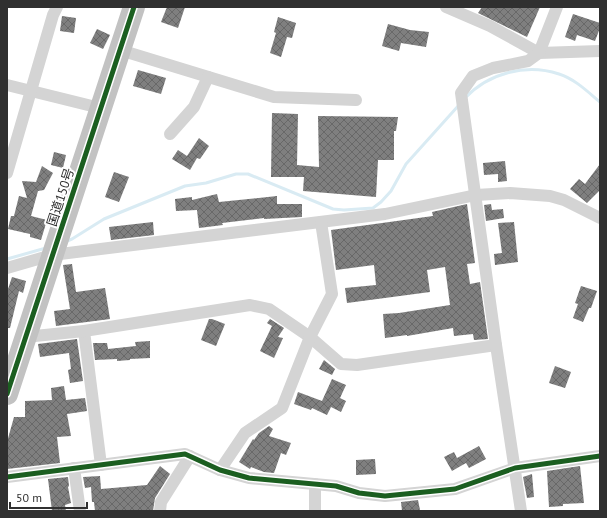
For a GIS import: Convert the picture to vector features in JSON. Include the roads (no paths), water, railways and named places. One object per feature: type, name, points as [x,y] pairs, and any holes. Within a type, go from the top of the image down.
[{"type":"highway","name":"国道150号","points":[[7,394],[134,7]]},
{"type":"street","points":[[7,173],[53,15],[58,7]]},
{"type":"street","points":[[446,7],[490,26],[539,53],[600,51]]},
{"type":"street","points":[[522,511],[496,345],[461,93],[473,76],[493,68],[528,61],[539,53],[557,7]]},
{"type":"street","points":[[120,50],[274,97],[356,100]]},
{"type":"street","points":[[170,134],[194,107],[208,77]]},
{"type":"street","points":[[7,85],[100,108]]},
{"type":"street","points":[[7,268],[52,256],[385,214],[476,195],[510,193],[550,196],[564,200],[600,218]]},
{"type":"street","points":[[220,470],[245,433],[282,408],[310,338],[332,294],[321,222]]},
{"type":"street","points":[[25,337],[84,331],[250,305],[269,309],[310,338],[341,364],[357,365],[496,345]]},
{"type":"street","points":[[84,331],[101,464]]},
{"type":"street","points":[[7,477],[185,454],[220,470],[249,478],[336,486],[359,493],[385,496],[455,489],[515,468],[600,456]]},
{"type":"street","points":[[160,511],[161,502],[190,456]]},
{"type":"street","points":[[74,468],[80,511]]},
{"type":"street","points":[[315,484],[315,511]]},
{"type":"waterway","points":[[465,98],[485,82],[509,72],[534,70],[546,71],[565,76],[581,86],[600,102]]},
{"type":"waterway","points":[[67,241],[104,219],[185,186],[206,183],[236,174],[248,174],[333,209],[344,210],[373,208],[391,191],[406,164],[459,105]]},
{"type":"waterway","points":[[7,259],[46,248]]}]
